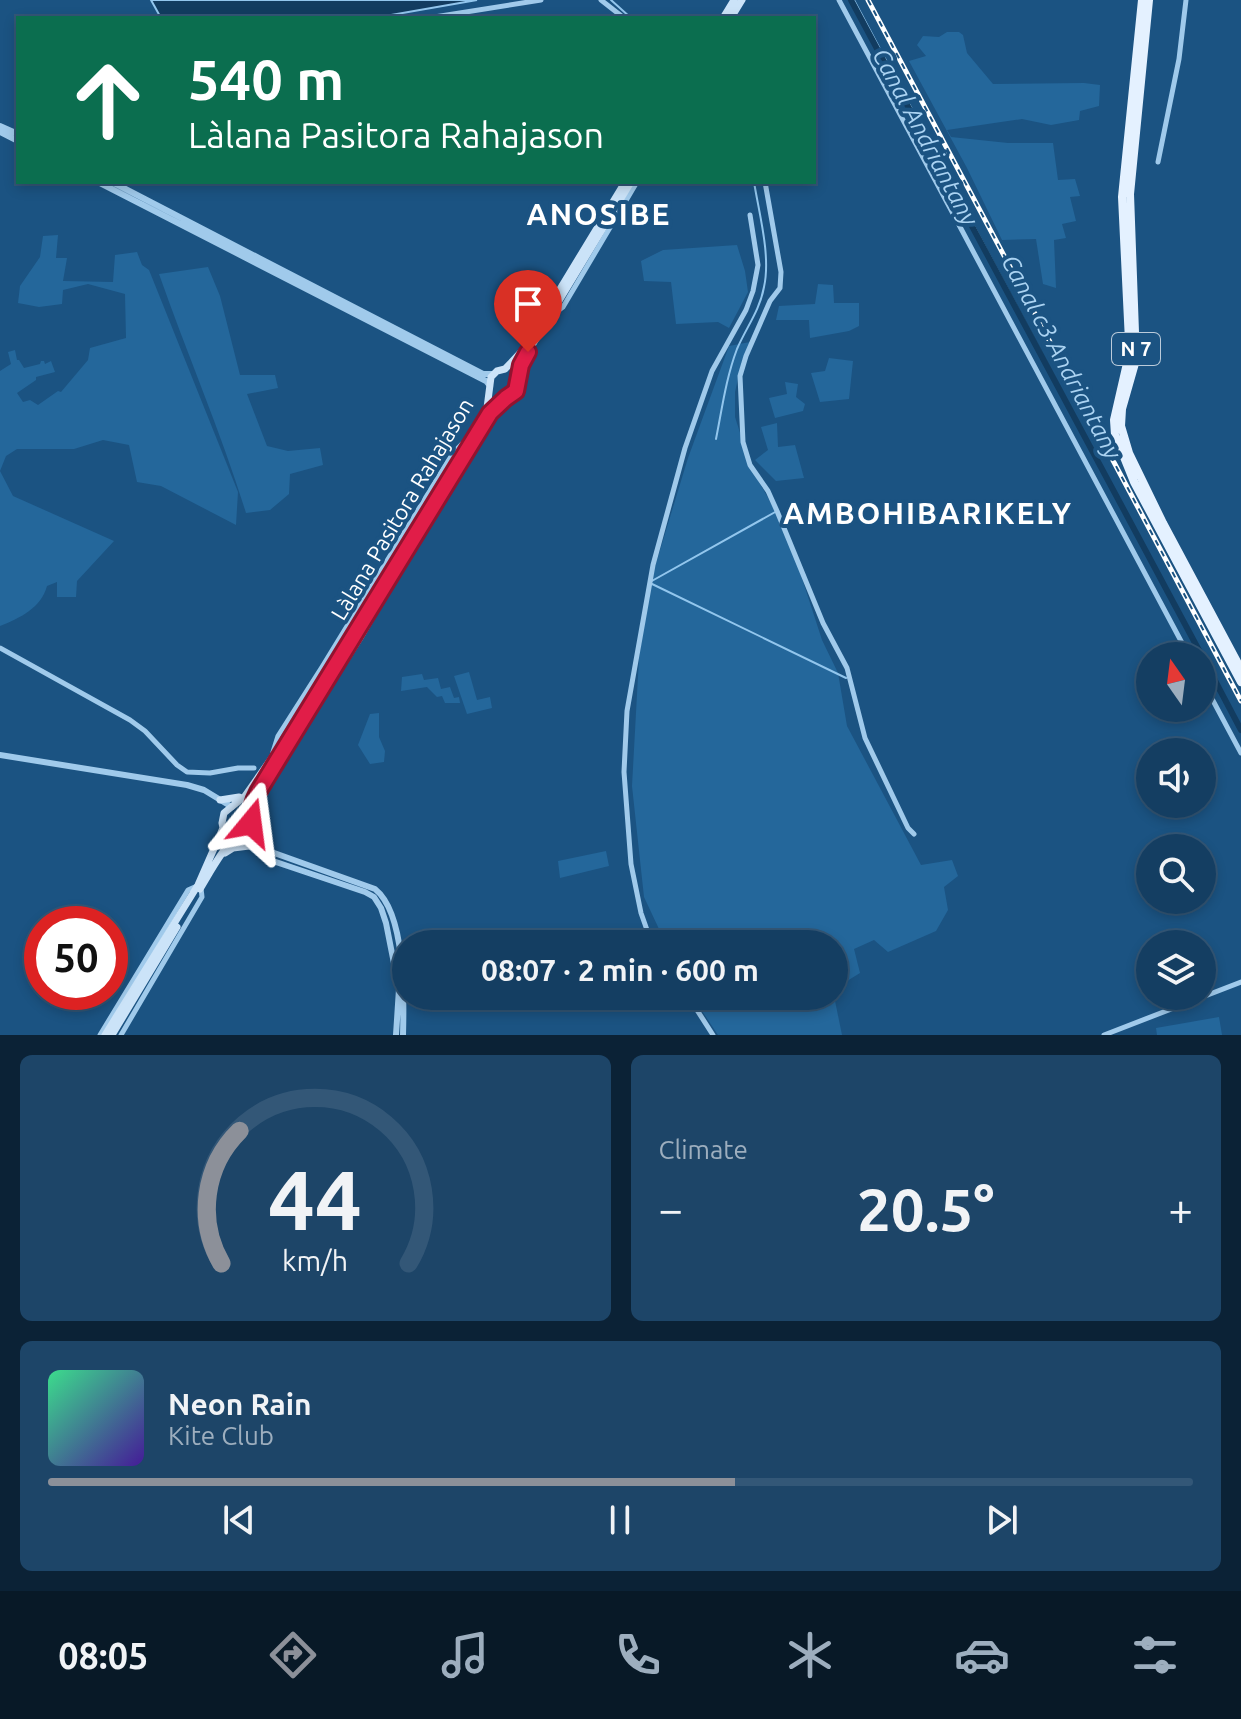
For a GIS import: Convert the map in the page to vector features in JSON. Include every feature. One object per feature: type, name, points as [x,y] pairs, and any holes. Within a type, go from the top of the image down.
[{"type":"main road","name":"N 7","points":[[1142,0],[1122,197],[1129,350],[1114,420],[1115,435],[1134,482],[1241,682]]},
{"type":"main road","name":"N 7","points":[[1149,0],[1130,194],[1136,360],[1122,409],[1121,426],[1129,453],[1163,523],[1241,669]]},
{"type":"main road","points":[[624,184],[523,350],[505,369],[493,374],[490,386],[494,394],[506,398],[516,391],[521,365],[633,184]]},
{"type":"main road","points":[[505,369],[513,372],[518,379]]},
{"type":"main road","name":"Làlana Pasitora Rahajason","points":[[250,815],[253,802],[274,760],[471,439],[487,408],[490,386]]},
{"type":"main road","name":"Làlana Pasitora Rahajason","points":[[471,439],[506,398]]},
{"type":"main road","name":"Làlana Pasitora Rahajason","points":[[232,807],[274,760]]},
{"type":"main road","points":[[220,800],[245,796]]},
{"type":"main road","points":[[102,1035],[200,886],[217,860],[238,836],[250,828],[250,815],[242,807],[228,809],[222,818],[223,828],[200,886],[112,1035]]},
{"type":"main road","points":[[223,828],[238,836]]},
{"type":"main road","points":[[217,860],[233,848],[249,846]]},
{"type":"street","points":[[441,16],[541,0]]},
{"type":"street","points":[[601,0],[621,16]]},
{"type":"street","points":[[839,0],[1182,642]]},
{"type":"street","points":[[1158,162],[1179,59],[1186,0]]},
{"type":"street","points":[[102,184],[486,381],[490,386]]},
{"type":"street","points":[[116,184],[483,374],[493,374]]},
{"type":"street","points":[[765,184],[781,272],[780,288],[770,301],[740,376],[743,442],[750,465],[768,491],[823,623],[847,668],[865,738],[908,828],[914,834]]},
{"type":"street","points":[[647,930],[631,864],[624,772],[627,711],[653,565],[685,448],[712,371],[746,310],[753,291],[758,265],[750,215]]},
{"type":"street","points":[[274,760],[278,736],[453,453],[471,439]]},
{"type":"street","points":[[0,648],[130,720],[187,772],[254,768]]},
{"type":"street","points":[[1216,706],[1241,753]]},
{"type":"street","points":[[0,755],[187,785],[204,790],[232,807]]},
{"type":"street","points":[[250,828],[263,849],[375,889],[383,897],[394,920],[400,955],[404,986],[403,1035]]},
{"type":"street","points":[[238,836],[264,858],[374,897],[386,923],[399,989],[396,1035]]},
{"type":"street","points":[[121,1035],[202,897],[200,886]]},
{"type":"street","points":[[1104,1035],[1241,982]]},
{"type":"street","points":[[697,1010],[713,1035]]},
{"type":"shaded area","points":[[151,0],[477,0],[385,16],[160,16]]},
{"type":"shaded area","points":[[947,32],[963,35],[967,53],[993,84],[1100,85],[1099,106],[1080,111],[1079,120],[1051,125],[1022,119],[947,130],[951,137],[1008,143],[1053,143],[1058,180],[1075,179],[1080,196],[1070,197],[1076,221],[1062,224],[1066,238],[1054,240],[1056,288],[1043,284],[1036,239],[1002,240],[909,61],[926,56],[917,45],[923,36],[939,37]]},
{"type":"shaded area","points":[[58,235],[56,258],[67,258],[63,281],[113,282],[115,255],[137,252],[142,265],[149,270],[238,492],[236,525],[161,486],[137,482],[129,445],[103,440],[74,449],[17,449],[6,456],[0,471],[0,371],[11,364],[8,352],[15,350],[17,360],[24,368],[41,361],[45,364],[51,361],[55,372],[36,377],[17,393],[23,402],[30,400],[38,405],[61,392],[88,360],[90,348],[126,338],[125,294],[88,284],[63,290],[62,304],[39,307],[18,303],[20,286],[40,257],[43,236]]},
{"type":"shaded area","points":[[737,245],[748,292],[729,328],[718,322],[676,324],[671,282],[644,281],[641,261],[663,250]]},
{"type":"shaded area","points":[[208,267],[220,296],[240,375],[275,375],[278,388],[247,394],[267,446],[288,451],[320,448],[323,465],[290,474],[289,494],[270,510],[246,513],[159,274]]},
{"type":"shaded area","points":[[818,284],[833,285],[834,303],[859,303],[859,326],[849,331],[810,338],[809,320],[776,320],[779,306],[815,304]]},
{"type":"shaded area","points":[[750,342],[735,392],[735,417],[752,470],[786,529],[822,640],[838,673],[847,726],[921,865],[952,860],[958,876],[944,887],[948,910],[936,931],[888,952],[874,940],[854,949],[860,973],[848,980],[848,930],[659,930],[644,897],[632,786],[639,658],[650,583],[688,458],[729,346]]},
{"type":"shaded area","points":[[829,358],[853,361],[849,399],[820,402],[811,373],[825,371]]},
{"type":"shaded area","points":[[785,382],[798,384],[796,397],[805,404],[803,411],[775,418],[769,398],[787,394]]},
{"type":"shaded area","points":[[777,423],[778,447],[795,445],[804,478],[776,481],[755,460],[768,450],[761,427]]},
{"type":"shaded area","points":[[0,471],[13,496],[114,541],[77,581],[76,597],[57,597],[57,582],[47,586],[40,600],[29,611],[0,626]]},
{"type":"shaded area","points":[[469,672],[477,700],[490,697],[492,708],[467,714],[454,676]]},
{"type":"shaded area","points":[[422,674],[424,680],[438,678],[441,689],[450,687],[454,698],[459,697],[460,703],[445,703],[442,696],[437,697],[427,687],[401,691],[402,677]]},
{"type":"shaded area","points":[[379,713],[379,737],[385,751],[384,762],[370,764],[358,745],[370,714]]},
{"type":"shaded area","points":[[606,851],[609,866],[560,878],[558,861]]},
{"type":"shaded area","points":[[701,1010],[837,1010],[842,1035],[718,1035]]},
{"type":"shaded area","points":[[1219,1017],[1222,1035],[1157,1035],[1156,1028]]},
{"type":"waterway","name":"Canal Andriantany","points":[[611,0],[629,16]]},
{"type":"waterway","name":"Canal c3 Andriantany","points":[[851,0],[1195,642]]},
{"type":"waterway","name":"Canal c3 Andriantany","points":[[854,0],[1241,729]]},
{"type":"waterway","name":"Canal Andriantany","points":[[716,439],[733,360],[759,303],[766,275],[765,248],[754,184]]},
{"type":"waterway","points":[[650,582],[777,511]]},
{"type":"waterway","points":[[650,583],[846,678]]},
{"type":"waterway","name":"Canal c3 Andriantany","points":[[1216,683],[1241,730]]},
{"type":"railway","points":[[868,0],[1241,701]]},
{"type":"district","name":"ANOSIBE","points":[[599,215]]},
{"type":"district","name":"AMBOHIBARIKELY","points":[[928,514]]},
{"type":"route","points":[[251,823],[250,815],[258,792],[490,413],[516,391],[521,365],[528,352]]}]
